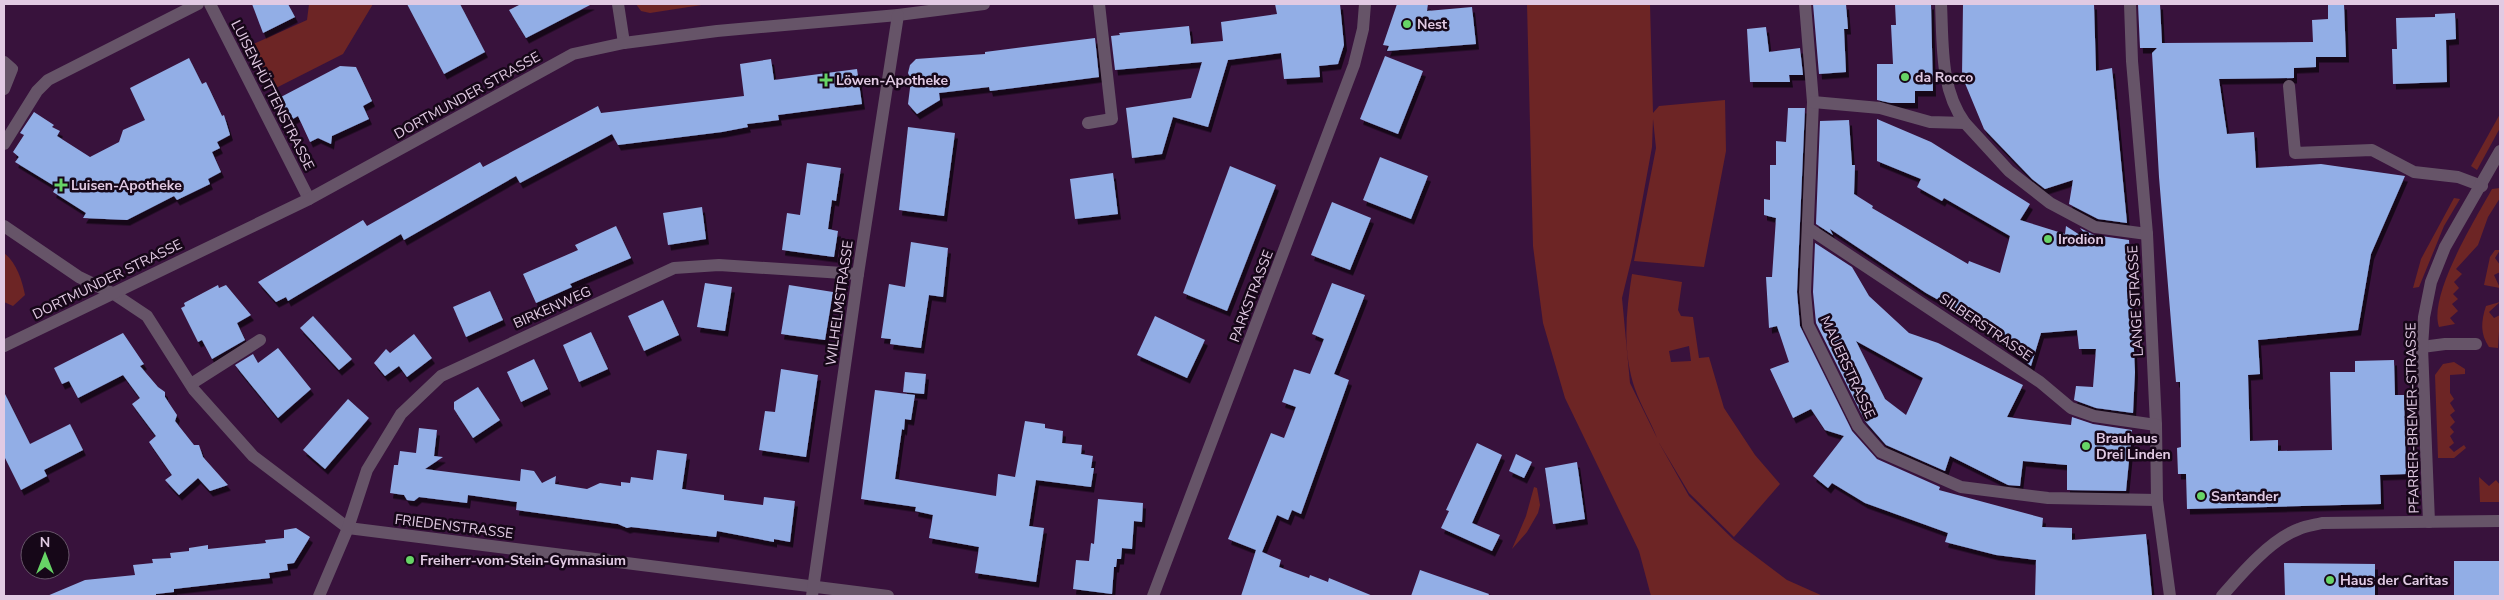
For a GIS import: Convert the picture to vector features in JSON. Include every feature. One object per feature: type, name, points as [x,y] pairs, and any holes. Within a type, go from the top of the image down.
[{"type":"street","points":[[4,144],[37,90],[48,80],[198,4]]},
{"type":"street","name":"LUISENHÜTTENSTRASSE","points":[[210,4],[309,199]]},
{"type":"street","points":[[618,4],[624,43]]},
{"type":"street","name":"DORTMUNDER STRASSE","points":[[4,346],[309,199],[573,54],[624,43],[717,31],[898,15],[984,4]]},
{"type":"street","points":[[1088,123],[1112,119],[1099,4]]},
{"type":"street","name":"PARKSTRASSE","points":[[1153,596],[1354,65],[1363,29],[1365,4]]},
{"type":"street","name":"MAUERSTRASSE","points":[[1805,4],[1813,102],[1805,292],[1808,325],[1858,426],[1881,452],[1961,487],[2048,498],[2157,500]]},
{"type":"street","points":[[1941,4],[1944,73],[1960,117],[1965,123],[2009,171],[2050,203],[2095,227],[2147,234]]},
{"type":"street","name":"LANGE STRASSE","points":[[2130,4],[2147,234],[2156,425],[2157,500],[2170,596]]},
{"type":"street","name":"WILHELMSTRASSE","points":[[813,591],[858,274],[898,15]]},
{"type":"street","points":[[4,62],[11,66],[12,72],[4,89]]},
{"type":"street","points":[[2289,86],[2294,153],[2372,150],[2414,172],[2458,177],[2482,186]]},
{"type":"street","points":[[1813,102],[1880,108],[1930,122],[1965,123]]},
{"type":"street","name":"PFARRER-BREMER-STRASSE","points":[[2429,522],[2422,347],[2424,317],[2431,282],[2446,247],[2500,151]]},
{"type":"street","points":[[4,226],[78,277],[114,294],[147,316],[190,384],[254,456],[348,528]]},
{"type":"street","name":"SILBERSTRASSE","points":[[1808,228],[2040,382],[2071,408],[2094,416],[2156,425]]},
{"type":"street","name":"BIRKENWEG","points":[[319,596],[348,528],[366,470],[401,414],[441,376],[674,268],[719,266],[858,274]]},
{"type":"street","points":[[190,384],[260,340]]},
{"type":"street","points":[[2422,347],[2445,344],[2476,344]]},
{"type":"street","points":[[2222,596],[2242,573],[2275,545],[2298,529],[2322,523],[2500,521]]},
{"type":"street","name":"FRIEDENSTRASSE","points":[[348,528],[813,591],[888,596]]},
{"type":"shaded area","points":[[309,4],[373,4],[343,54],[274,89],[251,45],[307,20]]},
{"type":"shaded area","points":[[636,4],[708,4],[650,13],[641,11]]},
{"type":"shaded area","points":[[1527,4],[1650,4],[1653,113],[1659,106],[1725,100],[1726,151],[1704,267],[1634,261],[1656,148],[1653,119],[1652,147],[1632,257],[1622,298],[1630,383],[1657,438],[1635,389],[1628,361],[1626,332],[1632,274],[1682,282],[1678,310],[1681,316],[1693,317],[1699,358],[1709,357],[1724,408],[1755,455],[1780,484],[1734,537],[1689,493],[1658,441],[1689,496],[1734,540],[1787,580],[1823,596],[1651,596],[1639,551],[1565,398],[1543,323],[1533,246]],"holes":[[[1689,346],[1691,361],[1671,362],[1669,351]]]},
{"type":"shaded area","points":[[2500,114],[2500,128],[2477,170],[2471,166]]},
{"type":"shaded area","points":[[2500,188],[2500,198],[2488,217],[2478,245],[2456,269],[2462,274],[2454,282],[2459,288],[2453,294],[2458,299],[2452,304],[2458,311],[2450,318],[2455,324],[2439,327],[2437,313],[2440,296],[2455,257],[2492,189]]},
{"type":"shaded area","points":[[2454,198],[2460,199],[2444,226],[2419,287],[2413,288],[2421,259]]},
{"type":"shaded area","points":[[2495,250],[2500,250],[2495,258],[2500,265],[2500,272],[2494,275],[2500,288],[2484,285],[2490,257]]},
{"type":"shaded area","points":[[4,253],[12,261],[18,272],[25,295],[13,306],[4,302]]},
{"type":"shaded area","points":[[2500,302],[2489,312],[2494,318],[2500,315],[2498,348],[2489,347],[2483,332],[2484,312],[2486,306]]},
{"type":"shaded area","points":[[2454,362],[2465,369],[2465,374],[2450,375],[2450,393],[2454,399],[2450,403],[2455,411],[2450,415],[2455,422],[2450,427],[2454,432],[2450,436],[2454,443],[2449,447],[2454,452],[2464,445],[2466,448],[2454,458],[2438,458],[2435,375],[2443,364]]},
{"type":"shaded area","points":[[2479,477],[2489,486],[2496,480],[2500,485],[2500,502],[2480,502]]},
{"type":"shaded area","points":[[1534,487],[1537,488],[1540,505],[1538,513],[1527,532],[1512,549],[1526,516]]},
{"type":"building","points":[[252,4],[288,4],[295,17],[263,33]]},
{"type":"building","points":[[407,4],[460,4],[485,52],[444,74]]},
{"type":"building","points":[[521,4],[592,4],[526,38],[509,10]]},
{"type":"building","points":[[1275,4],[1340,4],[1344,45],[1338,64],[1319,66],[1320,77],[1284,79],[1281,53],[1228,60],[1208,127],[1173,117],[1162,154],[1132,158],[1126,108],[1191,98],[1202,62],[1115,70],[1111,36],[1120,35],[1119,33],[1189,26],[1191,44],[1223,41],[1221,22],[1277,14]]},
{"type":"building","points":[[1397,4],[1428,4],[1427,11],[1472,7],[1476,44],[1387,51],[1389,46],[1383,45]]},
{"type":"building","points":[[1813,4],[1846,4],[1848,29],[1844,29],[1846,72],[1819,74]]},
{"type":"building","points":[[1895,4],[1931,4],[1933,91],[1915,91],[1915,103],[1891,103],[1877,100],[1877,64],[1893,64],[1891,25],[1896,25]]},
{"type":"building","points":[[1963,4],[2094,4],[2096,71],[2112,68],[2127,223],[2098,219],[2069,204],[2073,180],[2045,189],[2032,179],[1984,129],[1962,76]]},
{"type":"building","points":[[2138,4],[2160,4],[2162,43],[2313,42],[2312,20],[2328,19],[2328,4],[2344,4],[2346,57],[2316,57],[2316,67],[2294,68],[2294,78],[2219,79],[2227,134],[2254,132],[2256,168],[2321,164],[2405,176],[2371,254],[2358,330],[2258,340],[2260,374],[2248,375],[2250,441],[2278,440],[2278,451],[2332,450],[2330,372],[2355,372],[2355,361],[2394,360],[2395,395],[2404,395],[2406,474],[2380,475],[2381,504],[2187,509],[2186,474],[2178,474],[2177,448],[2181,447],[2180,382],[2176,382],[2159,177],[2152,53],[2157,48],[2140,48]]},
{"type":"building","points":[[2455,13],[2456,39],[2446,40],[2447,82],[2393,84],[2392,49],[2397,49],[2396,18],[2435,17],[2435,14]]},
{"type":"building","points":[[1766,27],[1769,52],[1800,48],[1803,75],[1789,75],[1790,82],[1750,82],[1747,29]]},
{"type":"building","points":[[1095,38],[1099,77],[990,91],[989,87],[939,93],[940,100],[917,114],[908,104],[911,80],[908,73],[910,65],[916,59],[985,54],[985,52]]},
{"type":"building","points":[[1385,56],[1423,71],[1398,134],[1360,119]]},
{"type":"building","points":[[189,58],[202,84],[206,82],[222,116],[224,115],[230,135],[217,142],[220,148],[212,152],[221,172],[208,179],[210,184],[177,200],[174,196],[127,220],[83,218],[86,213],[53,192],[56,187],[15,162],[19,157],[13,152],[24,135],[20,133],[34,112],[60,131],[57,136],[90,157],[119,142],[123,130],[145,120],[130,88]]},
{"type":"building","points":[[771,59],[774,80],[857,69],[862,104],[778,115],[779,120],[747,124],[748,127],[722,132],[618,145],[612,134],[520,183],[516,176],[404,240],[401,234],[288,301],[286,297],[276,302],[258,282],[363,220],[367,226],[480,162],[483,167],[598,106],[601,113],[744,96],[740,64]]},
{"type":"building","points":[[340,66],[356,67],[372,101],[363,106],[369,119],[332,136],[331,144],[318,138],[310,142],[298,116],[291,120],[279,98]]},
{"type":"building","points":[[1788,108],[1805,108],[1797,292],[1800,326],[1852,431],[1877,459],[1940,487],[1939,490],[2043,518],[2042,527],[2072,528],[2072,540],[2146,534],[2152,596],[2035,596],[2036,560],[1996,555],[1945,542],[1948,533],[1865,503],[1832,483],[1828,488],[1813,476],[1844,436],[1825,430],[1811,409],[1793,418],[1770,369],[1789,362],[1777,326],[1769,328],[1766,277],[1772,277],[1776,218],[1764,215],[1764,199],[1770,200],[1770,165],[1776,165],[1776,141],[1786,142]]},
{"type":"building","points":[[1877,119],[1931,142],[2030,204],[2020,220],[2065,234],[2066,226],[2083,237],[2085,234],[2080,228],[2094,235],[2129,240],[2135,372],[2133,413],[2096,408],[2074,400],[2076,386],[2093,387],[2096,349],[2079,349],[2077,330],[2041,333],[2031,366],[1967,316],[1926,293],[1830,229],[1833,235],[1816,224],[1820,121],[1849,120],[1852,165],[1855,165],[1854,194],[1873,206],[1872,208],[1968,264],[1969,261],[2000,273],[2010,236],[1944,198],[1942,201],[1917,187],[1921,179],[1877,161]]},
{"type":"building","points":[[908,127],[955,133],[944,216],[899,210]]},
{"type":"building","points":[[1380,157],[1428,176],[1411,219],[1363,200]]},
{"type":"building","points":[[807,163],[841,168],[836,201],[832,200],[828,229],[838,231],[834,257],[782,250],[787,213],[800,215]]},
{"type":"building","points":[[1230,166],[1276,185],[1227,311],[1183,293]]},
{"type":"building","points":[[1113,173],[1118,214],[1075,219],[1070,179]]},
{"type":"building","points":[[1332,202],[1371,218],[1350,270],[1311,255]]},
{"type":"building","points":[[702,207],[706,239],[668,245],[663,213]]},
{"type":"building","points":[[616,226],[631,258],[570,284],[572,287],[536,303],[523,274],[578,250],[575,245]]},
{"type":"building","points":[[911,242],[948,248],[943,297],[929,295],[921,348],[890,344],[891,339],[881,338],[889,284],[905,287]]},
{"type":"building","points":[[1815,243],[1852,267],[1869,296],[1909,333],[1938,343],[2023,385],[2007,417],[2071,425],[2072,417],[2093,424],[2132,430],[2126,491],[2067,490],[2067,465],[2023,461],[2020,486],[2008,485],[1950,456],[1945,471],[1886,445],[1865,421],[1816,323],[1813,292]],"holes":[[[1856,341],[1923,378],[1906,415],[1885,399]]]},
{"type":"building","points":[[705,283],[732,287],[725,331],[697,327]]},
{"type":"building","points":[[1332,283],[1365,295],[1334,374],[1349,380],[1301,514],[1292,510],[1288,520],[1277,515],[1262,552],[1281,560],[1279,567],[1309,578],[1310,575],[1328,582],[1329,578],[1373,596],[1241,596],[1256,550],[1228,539],[1271,433],[1284,438],[1296,407],[1282,402],[1294,369],[1310,374],[1324,339],[1312,334]]},
{"type":"building","points":[[218,285],[219,288],[226,285],[251,315],[237,323],[245,340],[212,359],[202,340],[198,342],[181,308],[185,306],[184,303]]},
{"type":"building","points":[[789,285],[833,292],[825,340],[781,334]]},
{"type":"building","points":[[490,291],[503,320],[466,337],[453,307]]},
{"type":"building","points":[[663,300],[679,335],[644,351],[628,316]]},
{"type":"building","points":[[313,316],[352,359],[339,370],[300,328]]},
{"type":"building","points":[[1155,316],[1205,340],[1187,378],[1137,355]]},
{"type":"building","points":[[591,332],[608,369],[579,382],[563,345]]},
{"type":"building","points":[[123,333],[144,364],[140,366],[158,387],[165,392],[165,397],[177,415],[175,421],[194,445],[199,445],[203,457],[228,485],[210,491],[198,478],[179,495],[165,480],[172,475],[149,442],[156,436],[132,404],[140,398],[123,375],[78,398],[69,381],[62,384],[54,368]]},
{"type":"building","points":[[414,334],[432,358],[407,377],[399,366],[385,376],[374,363],[386,349],[390,353]]},
{"type":"building","points":[[278,348],[311,389],[278,418],[235,365],[253,354],[258,363]]},
{"type":"building","points":[[534,359],[548,389],[521,402],[507,372]]},
{"type":"building","points":[[781,369],[818,375],[806,457],[759,450],[765,411],[775,412]]},
{"type":"building","points":[[905,372],[926,374],[924,394],[903,392]]},
{"type":"building","points":[[478,387],[500,420],[473,438],[454,409],[454,402]]},
{"type":"building","points":[[875,390],[915,395],[911,420],[905,419],[904,430],[902,429],[895,479],[996,496],[998,474],[1015,477],[1025,421],[1045,424],[1045,428],[1063,431],[1062,443],[1082,445],[1081,454],[1093,456],[1091,468],[1094,468],[1091,487],[1036,480],[1029,526],[1044,528],[1036,582],[975,573],[979,547],[929,538],[933,515],[915,511],[916,507],[861,499]]},
{"type":"building","points":[[4,392],[30,444],[70,424],[83,450],[44,470],[47,476],[21,490],[4,456]]},
{"type":"building","points":[[348,399],[369,418],[325,469],[303,450]]},
{"type":"building","points":[[419,428],[437,430],[434,456],[443,457],[425,469],[520,481],[521,469],[534,471],[542,483],[556,476],[555,484],[587,489],[600,483],[621,486],[621,482],[630,483],[631,477],[653,480],[657,450],[687,454],[682,489],[724,495],[724,500],[763,505],[764,497],[795,501],[790,542],[774,539],[774,542],[717,531],[716,537],[627,528],[618,524],[516,510],[517,502],[468,495],[467,503],[419,497],[414,501],[407,500],[404,495],[390,493],[394,465],[398,465],[400,451],[416,453]]},
{"type":"building","points":[[1477,443],[1502,455],[1472,523],[1500,535],[1492,551],[1441,528],[1449,511],[1446,510]]},
{"type":"building","points":[[1516,454],[1532,462],[1524,478],[1509,471]]},
{"type":"building","points":[[1577,462],[1585,519],[1553,524],[1545,468]]},
{"type":"building","points":[[1098,499],[1143,503],[1142,522],[1134,521],[1132,549],[1122,548],[1121,559],[1117,559],[1116,567],[1114,567],[1112,594],[1073,589],[1076,560],[1089,561],[1091,543],[1094,544]]},
{"type":"building","points":[[296,528],[310,537],[294,563],[287,564],[288,570],[269,573],[270,578],[174,589],[174,592],[156,594],[156,596],[47,596],[85,580],[135,575],[133,565],[153,563],[152,559],[171,558],[170,553],[189,551],[189,548],[208,545],[208,549],[266,543],[265,540],[284,538],[284,530]]},
{"type":"building","points":[[2454,561],[2500,561],[2500,596],[2454,596]]},
{"type":"building","name":"Haus der Caritas","points":[[2284,563],[2375,564],[2375,596],[2285,596]]},
{"type":"building","points":[[1420,570],[1489,594],[1488,596],[1411,596]]},
{"type":"place","name":"Nest","points":[[1407,24]]},
{"type":"place","name":"da Rocco","points":[[1905,77]]},
{"type":"place","name":"Löwen-Apotheke","points":[[826,80]]},
{"type":"place","name":"Luisen-Apotheke","points":[[61,185]]},
{"type":"place","name":"Irodion","points":[[2048,239]]},
{"type":"place","name":"Brauhaus Drei Linden","points":[[2086,446]]},
{"type":"place","name":"Santander","points":[[2201,496]]},
{"type":"place","name":"Freiherr-vom-Stein-Gymnasium","points":[[410,560]]},
{"type":"place","name":"Haus der Caritas","points":[[2330,580]]}]
